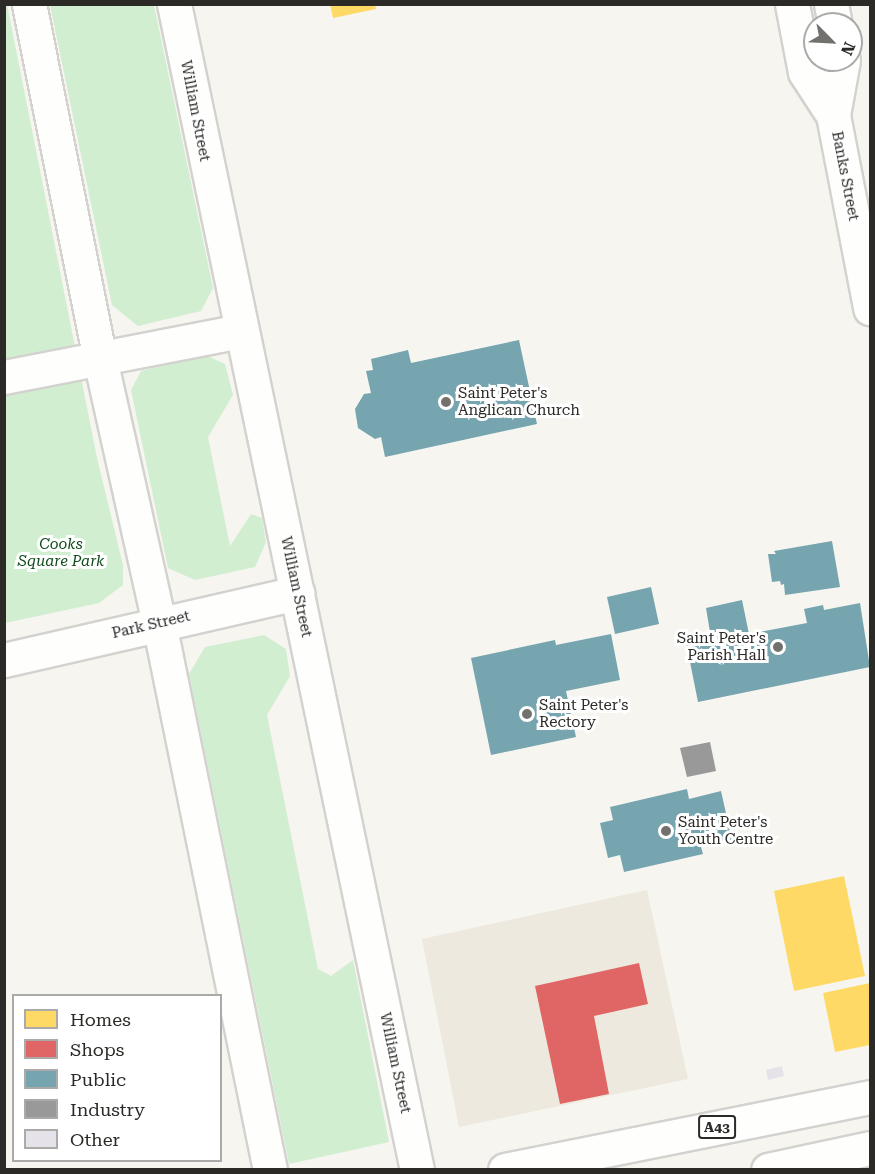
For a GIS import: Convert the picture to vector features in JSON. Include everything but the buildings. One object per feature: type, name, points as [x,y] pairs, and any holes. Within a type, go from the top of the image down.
[{"type":"main road","points":[[29,4],[100,359],[159,623],[270,1170]]},
{"type":"main road","name":"William Street","points":[[174,4],[240,331],[417,1170]]},
{"type":"main road","name":"Banks Street","points":[[792,4],[806,72],[833,115]]},
{"type":"main road","name":"Banks Street","points":[[841,72],[833,115],[870,308]]},
{"type":"main road","points":[[4,377],[240,331]]},
{"type":"main road","name":"Park Street","points":[[4,660],[297,593]]},
{"type":"main road","name":"A43","points":[[505,1170],[870,1097]]},
{"type":"main road","points":[[768,1170],[870,1148]]},
{"type":"shaded area","points":[[647,890],[688,1079],[459,1127],[422,939]]},
{"type":"green space","name":"Cooks Square Park","points":[[7,4],[97,458],[123,565],[123,585],[99,603],[5,623],[4,5]]},
{"type":"green space","points":[[50,5],[154,5],[213,288],[201,311],[138,326],[112,305]]},
{"type":"green space","points":[[205,355],[225,364],[233,395],[208,437],[230,546],[251,514],[262,518],[266,542],[255,567],[195,580],[168,568],[131,390],[141,371]]},
{"type":"green space","points":[[264,635],[286,649],[290,676],[267,715],[318,969],[331,976],[353,960],[389,1142],[289,1164],[189,674],[205,647]]},
{"type":"place","name":"Saint Peter's Anglican Church","points":[[446,402]]},
{"type":"place","name":"Saint Peter's Parish Hall","points":[[778,647]]},
{"type":"place","name":"Saint Peter's Rectory","points":[[527,714]]},
{"type":"place","name":"Saint Peter's Youth Centre","points":[[666,831]]}]
